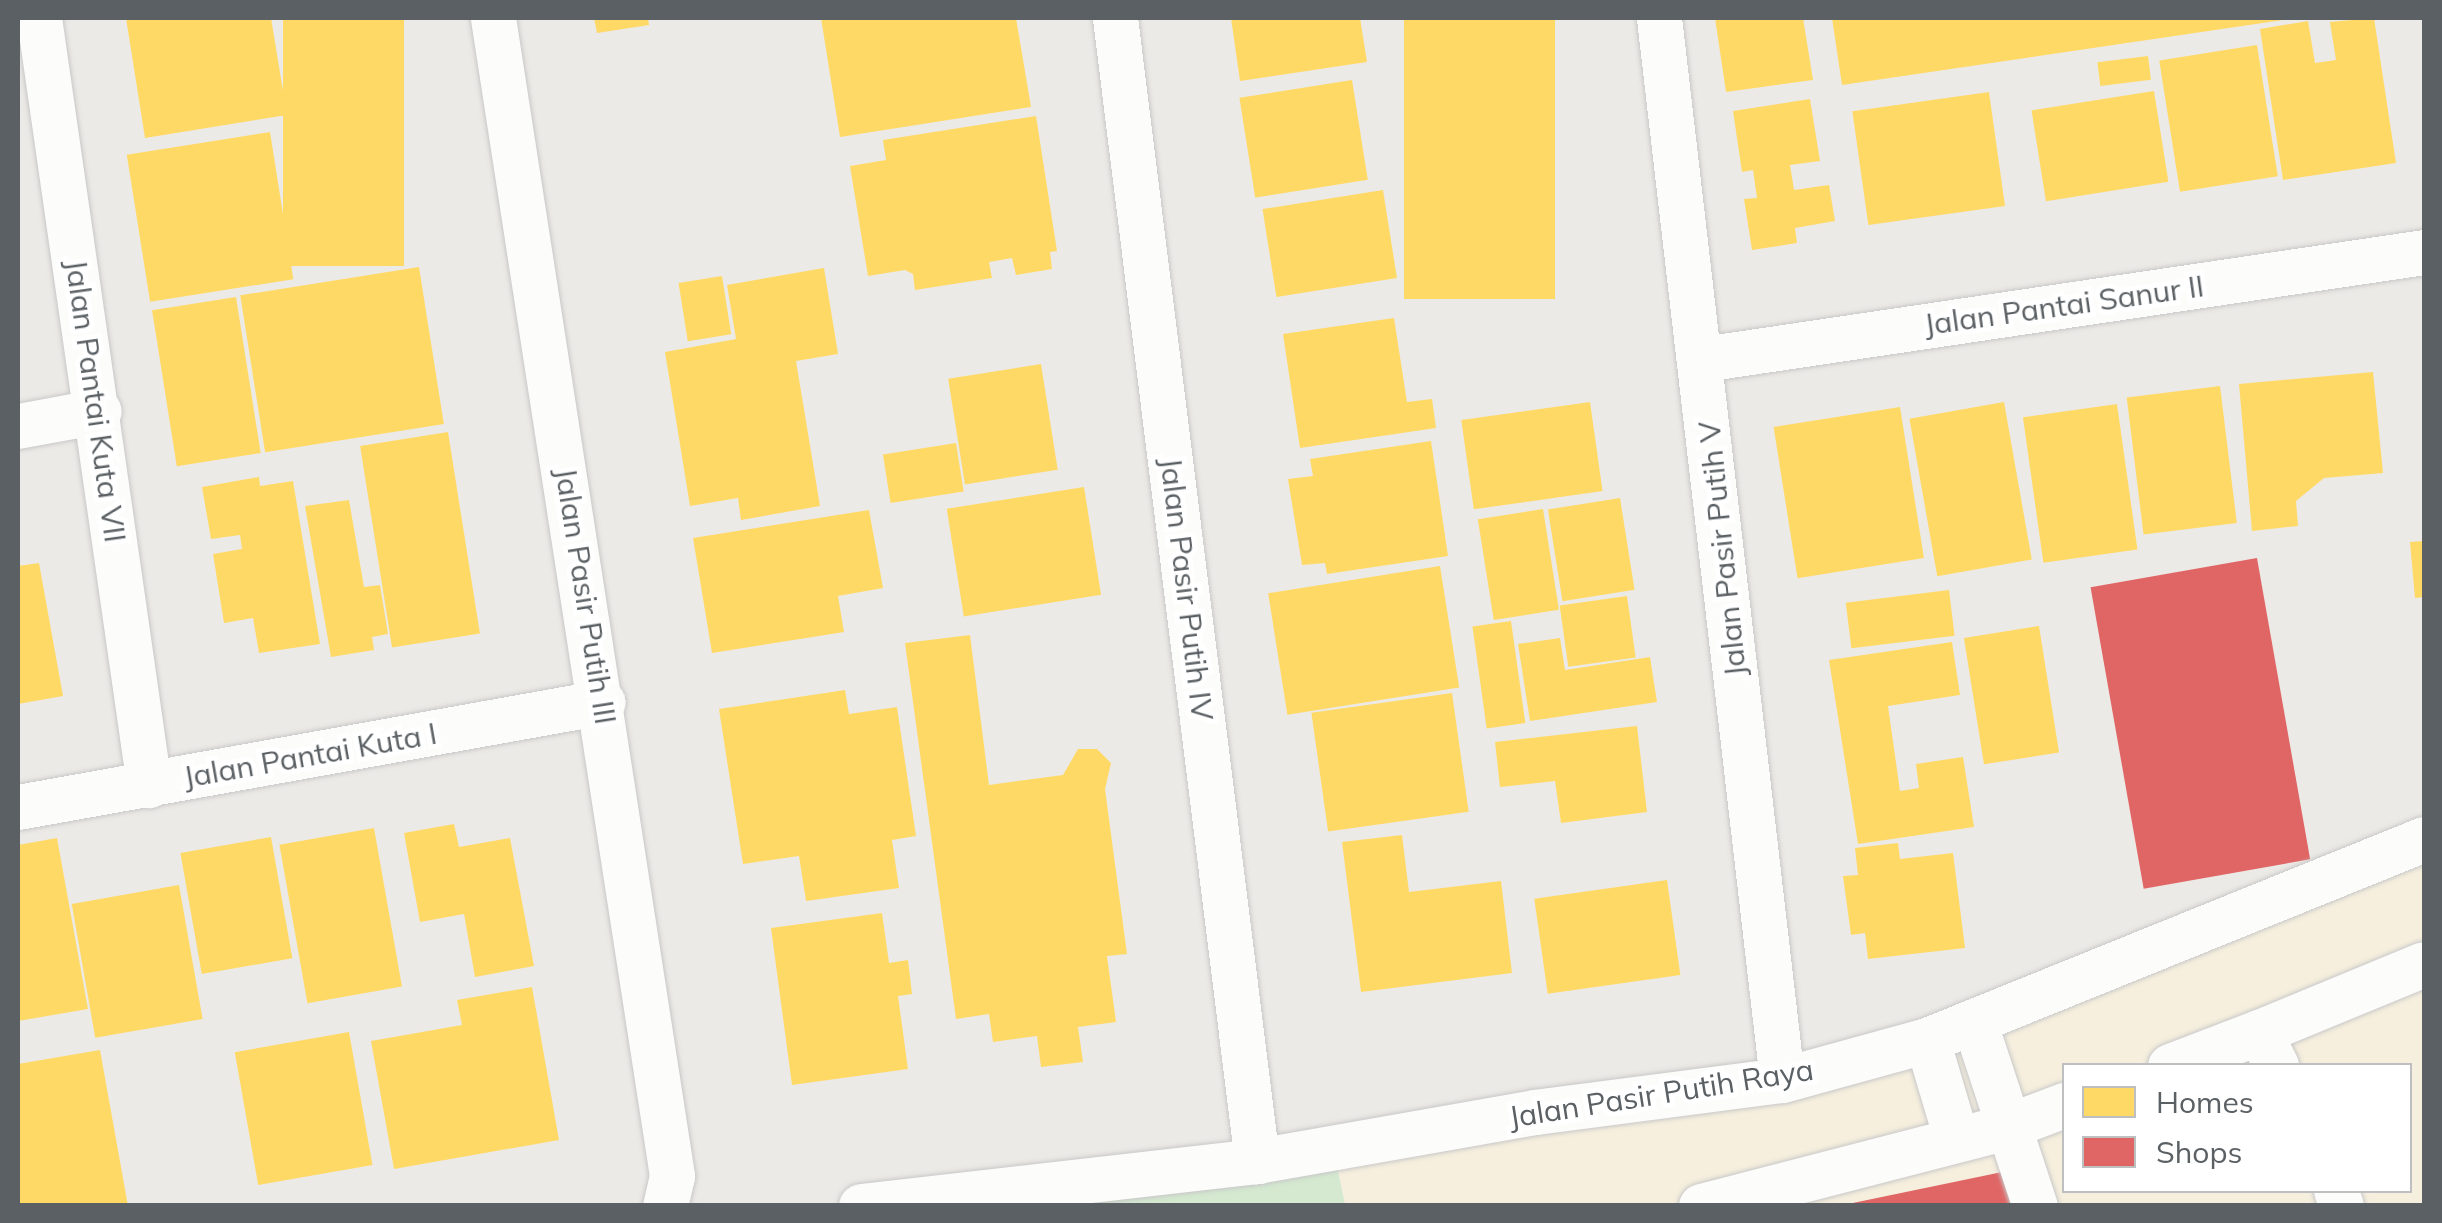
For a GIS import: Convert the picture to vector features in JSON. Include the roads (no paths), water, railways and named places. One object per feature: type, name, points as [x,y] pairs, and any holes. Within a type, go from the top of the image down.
[{"type":"street","name":"Jalan Pantai Kuta VII","points":[[39,18],[34,100],[98,412],[149,785]]},
{"type":"street","name":"Jalan Pasir Putih III","points":[[493,18],[603,702],[677,1196]]},
{"type":"street","name":"Jalan Pasir Putih IV","points":[[1115,18],[1258,1161]]},
{"type":"street","name":"Jalan Pasir Putih V","points":[[1659,18],[1703,359],[1782,1080]]},
{"type":"street","name":"Jalan Pantai Sanur II","points":[[1703,359],[2424,252]]},
{"type":"street","points":[[18,426],[98,412]]},
{"type":"street","name":"Jalan Pantai Kuta I","points":[[18,807],[603,702]]},
{"type":"street","name":"Jalan Pasir Putih Raya","points":[[860,1206],[1258,1161],[1534,1112],[1782,1080],[1926,1040],[2424,839]]},
{"type":"street","points":[[2187,1063],[2268,1049],[2424,964]]},
{"type":"street","points":[[1974,1021],[2035,1206]]},
{"type":"street","points":[[1926,1040],[1956,1138]]},
{"type":"street","points":[[1702,1206],[2006,1127],[2062,1106]]}]
